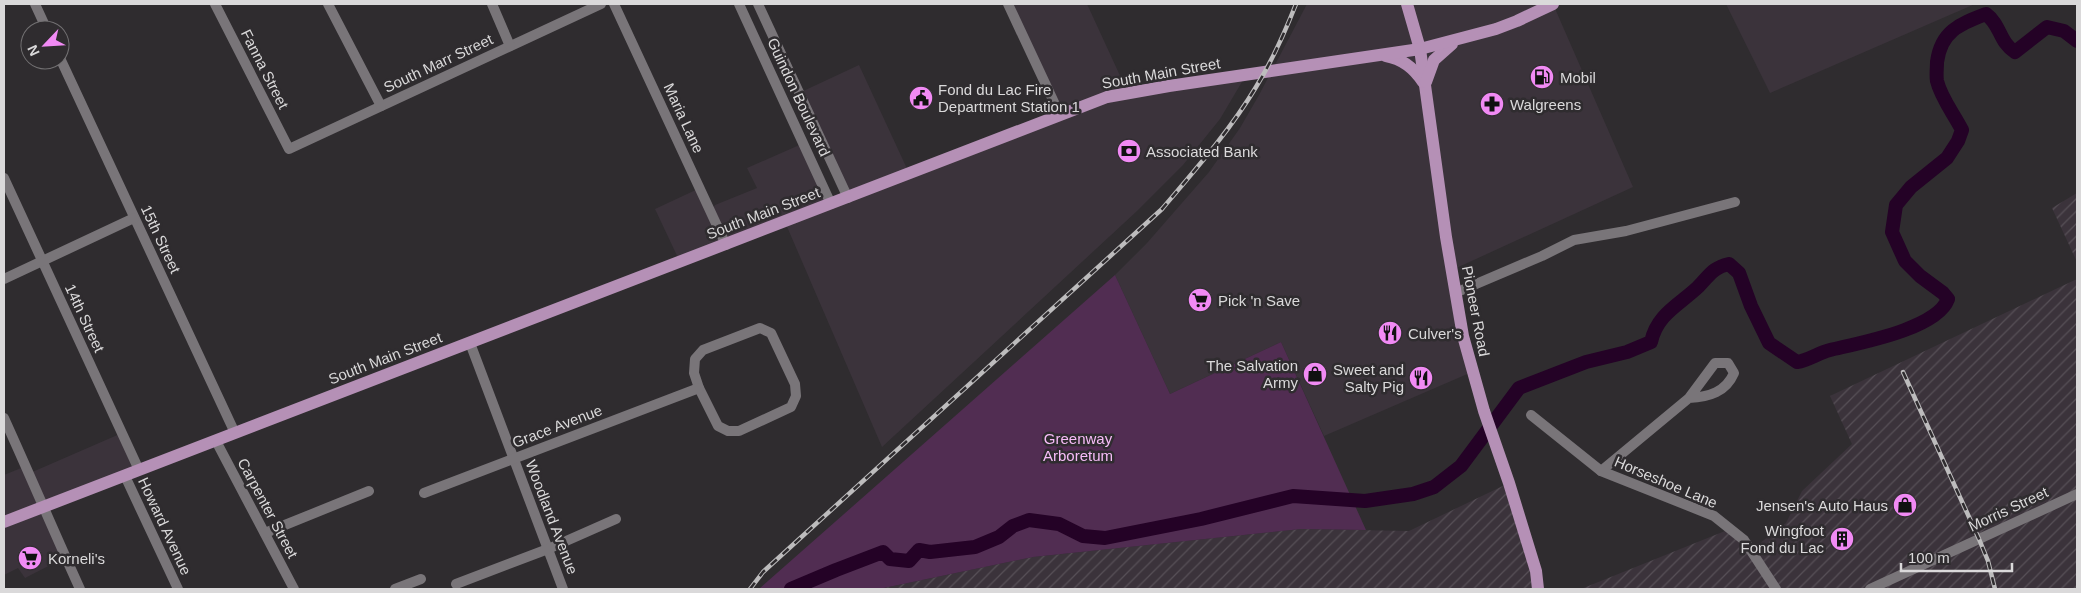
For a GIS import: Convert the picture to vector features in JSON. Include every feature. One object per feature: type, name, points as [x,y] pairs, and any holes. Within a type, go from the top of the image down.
[{"type":"main road","name":"Pioneer Road","points":[[1407,4],[1420,49],[1455,293],[1464,341],[1484,411],[1536,571],[1545,589]]},
{"type":"main road","name":"South Main Street","points":[[4,522],[1107,97],[1420,49],[1517,21],[1553,4]]},
{"type":"main road","points":[[1425,84],[1434,60],[1456,40]]},
{"type":"main road","points":[[1381,55],[1403,61],[1414,69],[1425,84]]},
{"type":"main road","name":"Pioneer Road","points":[[1536,571],[1538,589]]},
{"type":"street","points":[[35,4],[42,20]]},
{"type":"street","name":"Fanna Street","points":[[215,4],[289,148]]},
{"type":"street","points":[[328,4],[381,106]]},
{"type":"street","points":[[492,4],[510,46]]},
{"type":"street","name":"South Marr Street","points":[[289,148],[600,4]]},
{"type":"street","name":"Maria Lane","points":[[614,4],[726,245]]},
{"type":"street","name":"Guindon Boulevard","points":[[739,4],[831,204]]},
{"type":"street","name":"Guindon Boulevard","points":[[758,4],[848,198]]},
{"type":"street","points":[[1008,4],[1060,115]]},
{"type":"street","name":"15th Street","points":[[66,70],[235,433]]},
{"type":"street","name":"14th Street","points":[[4,178],[139,470]]},
{"type":"street","points":[[1455,293],[1545,255],[1577,239],[1626,231],[1735,202]]},
{"type":"street","points":[[4,279],[134,218]]},
{"type":"street","points":[[760,328],[772,333],[795,384],[796,396],[791,407],[739,431],[728,431],[718,426],[700,388],[694,373],[695,359],[704,350],[760,328]]},
{"type":"street","name":"Woodland Avenue","points":[[470,343],[563,589]]},
{"type":"street","name":"Grace Avenue","points":[[424,493],[700,388]]},
{"type":"street","points":[[1601,471],[1689,398]]},
{"type":"street","name":"Horseshoe Lane","points":[[1531,415],[1601,471],[1714,516],[1744,540],[1776,589]]},
{"type":"street","points":[[4,418],[80,589]]},
{"type":"street","name":"Carpenter Street","points":[[216,441],[294,589]]},
{"type":"street","name":"Howard Avenue","points":[[125,476],[178,589]]},
{"type":"street","points":[[265,533],[369,491]]},
{"type":"street","name":"Morris Street","points":[[1870,589],[2077,494]]},
{"type":"street","points":[[456,584],[548,549],[616,519]]},
{"type":"street","points":[[394,589],[420,579]]},
{"type":"shaded area","points":[[1008,4],[1087,4],[1128,93],[1246,75],[1220,119],[1183,165],[1137,211],[882,447],[785,222],[680,262],[655,209],[700,188],[711,212],[715,205],[757,188],[747,168],[804,143],[831,204],[848,198],[799,93],[859,65],[909,173],[1059,115]]},
{"type":"shaded area","points":[[1307,4],[1553,4],[1633,187],[1452,270],[1472,372],[1324,436],[1281,342],[1170,394],[1115,275],[1147,243],[1209,172],[1240,128]]},
{"type":"shaded area","points":[[1726,4],[1975,4],[1770,93]]},
{"type":"shaded area","points":[[2077,193],[2077,262],[2052,208]]},
{"type":"shaded area","points":[[2077,279],[2077,589],[1581,589],[1730,529],[1751,550],[1786,523],[1802,491],[1852,444],[1830,396]]},
{"type":"shaded area","points":[[122,433],[139,470],[45,507],[66,557],[25,578],[18,568],[4,575],[4,475],[26,466],[30,473]]},
{"type":"shaded area","points":[[1509,483],[1538,589],[879,589],[1033,557],[1301,529],[1409,531]]},
{"type":"green space","name":"Greenway Arboretum","points":[[1115,275],[1170,394],[1281,342],[1366,530],[1301,529],[1033,557],[879,589],[759,589]]},
{"type":"waterway","points":[[791,589],[883,552],[890,559],[909,561],[919,550],[930,552],[975,547],[999,537],[1013,526],[1029,520],[1059,524],[1083,536],[1105,538],[1201,519],[1293,496],[1365,501],[1413,494],[1434,487],[1461,466],[1519,388],[1586,362],[1627,352],[1651,342],[1654,332],[1663,317],[1715,270],[1729,264],[1739,273],[1751,306],[1769,343],[1797,362],[1826,351],[1877,339],[1913,326],[1929,319],[1941,310],[1948,299],[1905,261],[1892,232],[1896,205],[1911,187],[1947,158],[1958,141],[1962,130],[1945,100],[1937,81],[1939,51],[1947,36],[1960,25],[1986,14],[1995,23],[2006,43],[2015,52],[2047,27],[2064,31],[2077,41]]},
{"type":"railway","points":[[750,589],[763,572],[1162,209],[1246,104],[1273,57],[1296,4]]},
{"type":"railway","points":[[1903,372],[1979,539],[1988,561],[1995,589]]},
{"type":"place","name":"Mobil","points":[[1542,77]]},
{"type":"place","name":"Fond du Lac Fire Department Station 1","points":[[921,98]]},
{"type":"place","name":"Walgreens","points":[[1492,104]]},
{"type":"place","name":"Associated Bank","points":[[1129,151]]},
{"type":"place","name":"Pick 'n Save","points":[[1200,300]]},
{"type":"place","name":"Culver's","points":[[1390,333]]},
{"type":"place","name":"The Salvation Army","points":[[1315,374]]},
{"type":"place","name":"Sweet and Salty Pig","points":[[1421,378]]},
{"type":"place","name":"Jensen's Auto Haus","points":[[1905,505]]},
{"type":"place","name":"Wingfoot Fond du Lac","points":[[1842,539]]},
{"type":"place","name":"Korneli's","points":[[30,558]]}]
